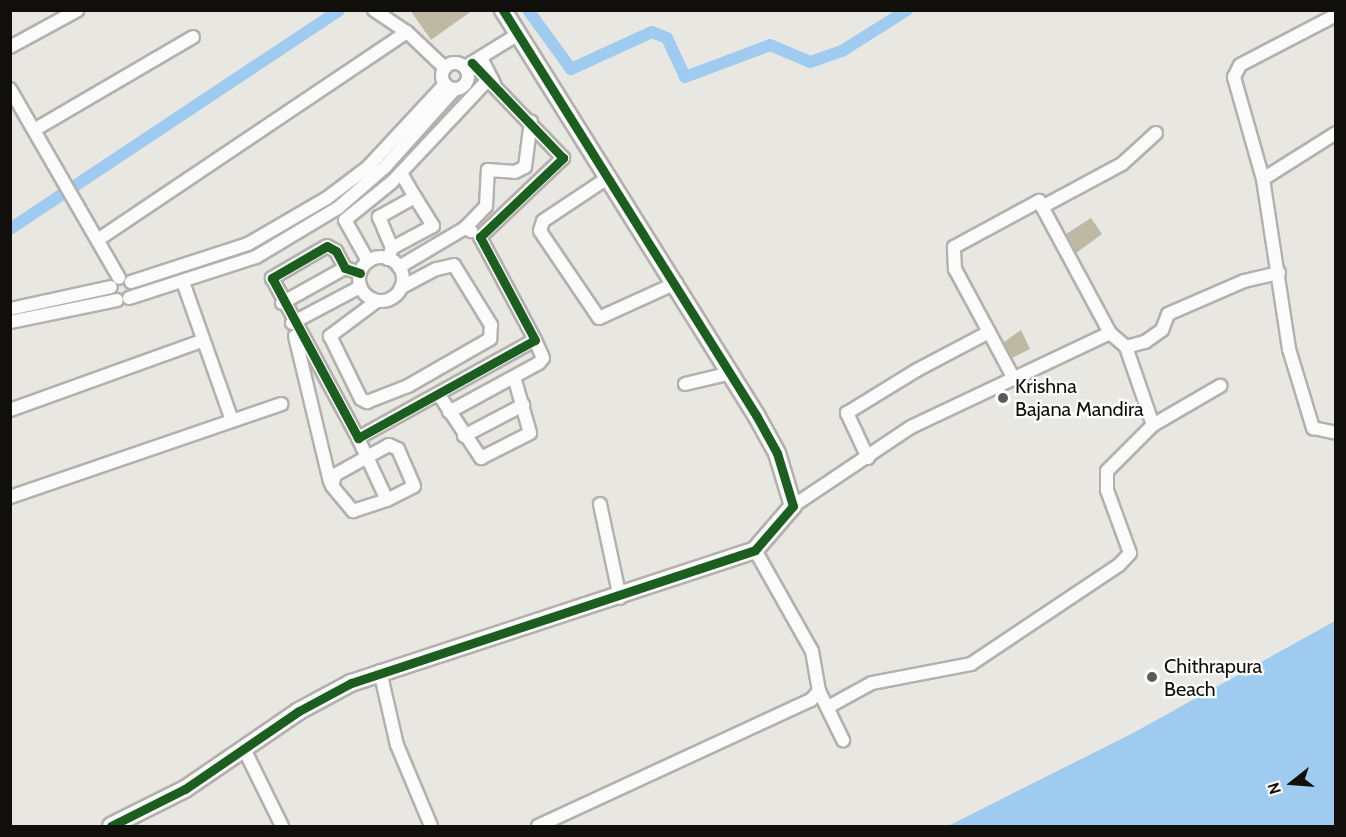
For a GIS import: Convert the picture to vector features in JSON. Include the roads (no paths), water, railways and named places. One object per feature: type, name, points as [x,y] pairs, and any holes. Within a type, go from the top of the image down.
[{"type":"street","points":[[10,47],[78,10]]},
{"type":"street","points":[[374,10],[407,32],[445,68],[450,86]]},
{"type":"street","points":[[503,10],[731,373],[777,453],[793,506]]},
{"type":"street","points":[[1335,15],[1240,65],[1234,77],[1263,179],[1289,349],[1313,428],[1335,433]]},
{"type":"street","points":[[99,239],[407,32]]},
{"type":"street","points":[[445,68],[452,64],[472,63],[518,35]]},
{"type":"street","points":[[34,130],[193,37]]},
{"type":"street","points":[[472,63],[560,151],[562,164],[480,237]]},
{"type":"street","points":[[10,309],[120,282],[248,244],[330,196],[368,167],[450,86],[465,83],[472,63]]},
{"type":"street","points":[[345,220],[401,173],[490,82]]},
{"type":"street","points":[[10,324],[123,299],[183,282],[256,257],[339,208],[385,167],[450,86]]},
{"type":"street","points":[[10,89],[99,239],[120,282],[123,299]]},
{"type":"street","points":[[399,267],[465,228],[486,206],[484,180],[488,170],[515,172],[525,167],[531,121]]},
{"type":"street","points":[[1042,207],[1122,164],[1156,133]]},
{"type":"street","points":[[1263,179],[1335,133]]},
{"type":"street","points":[[401,173],[443,241]]},
{"type":"street","points":[[609,177],[543,221],[540,231],[599,318],[676,283]]},
{"type":"street","points":[[330,196],[368,261]]},
{"type":"street","points":[[401,288],[399,267],[390,253],[379,217],[415,197]]},
{"type":"street","points":[[1014,379],[956,269],[954,247],[1039,201],[1110,333],[1126,346],[1153,425]]},
{"type":"street","points":[[360,287],[360,273],[368,261],[390,253],[433,226]]},
{"type":"street","points":[[449,412],[514,377],[543,358],[480,237],[465,228]]},
{"type":"street","points":[[360,273],[345,268],[332,246],[313,252],[274,274],[272,283],[292,323],[358,438],[387,500]]},
{"type":"street","points":[[448,265],[460,271],[492,334],[484,344],[408,386],[367,402],[353,384],[330,336],[377,301],[391,299],[401,288],[448,265]]},
{"type":"street","points":[[282,303],[345,268]]},
{"type":"street","points":[[1126,346],[1145,342],[1162,330],[1168,314],[1244,281],[1279,273]]},
{"type":"street","points":[[120,282],[123,299]]},
{"type":"street","points":[[183,282],[202,341],[232,420]]},
{"type":"street","points":[[360,287],[377,301]]},
{"type":"street","points":[[292,323],[360,287]]},
{"type":"street","points":[[292,323],[330,482],[353,511],[387,500],[414,486],[412,476],[395,446],[367,457],[330,482]]},
{"type":"street","points":[[868,458],[847,413],[989,332]]},
{"type":"street","points":[[111,826],[185,789],[299,711],[380,671],[620,598],[755,550],[793,506],[868,458],[911,427],[1110,333]]},
{"type":"street","points":[[358,438],[535,340]]},
{"type":"street","points":[[10,410],[202,341]]},
{"type":"street","points":[[453,360],[464,380]]},
{"type":"street","points":[[685,384],[731,373]]},
{"type":"street","points":[[439,395],[464,436],[481,458],[528,436],[531,429],[514,377]]},
{"type":"street","points":[[334,395],[353,384]]},
{"type":"street","points":[[408,386],[418,406]]},
{"type":"street","points":[[828,707],[872,683],[971,664],[1119,565],[1130,553],[1107,490],[1107,471],[1153,425],[1220,386]]},
{"type":"street","points":[[10,496],[281,404]]},
{"type":"street","points":[[464,436],[523,405]]},
{"type":"street","points":[[600,504],[620,598]]},
{"type":"street","points":[[755,550],[812,651],[819,691],[843,740]]},
{"type":"street","points":[[380,671],[397,745],[431,826]]},
{"type":"street","points":[[538,826],[811,700],[819,691]]},
{"type":"street","points":[[244,749],[282,826]]},
{"type":"water","points":[[1335,621],[1335,826],[948,826],[1133,733]]},
{"type":"waterway","points":[[10,229],[339,10]]},
{"type":"waterway","points":[[528,10],[571,69],[652,32],[667,38],[685,77],[770,45],[810,62],[842,51],[907,10]]},
{"type":"place","name":"Krishna Bajana Mandira","points":[[1003,398]]},
{"type":"place","name":"Chithrapura Beach","points":[[1152,677]]}]
